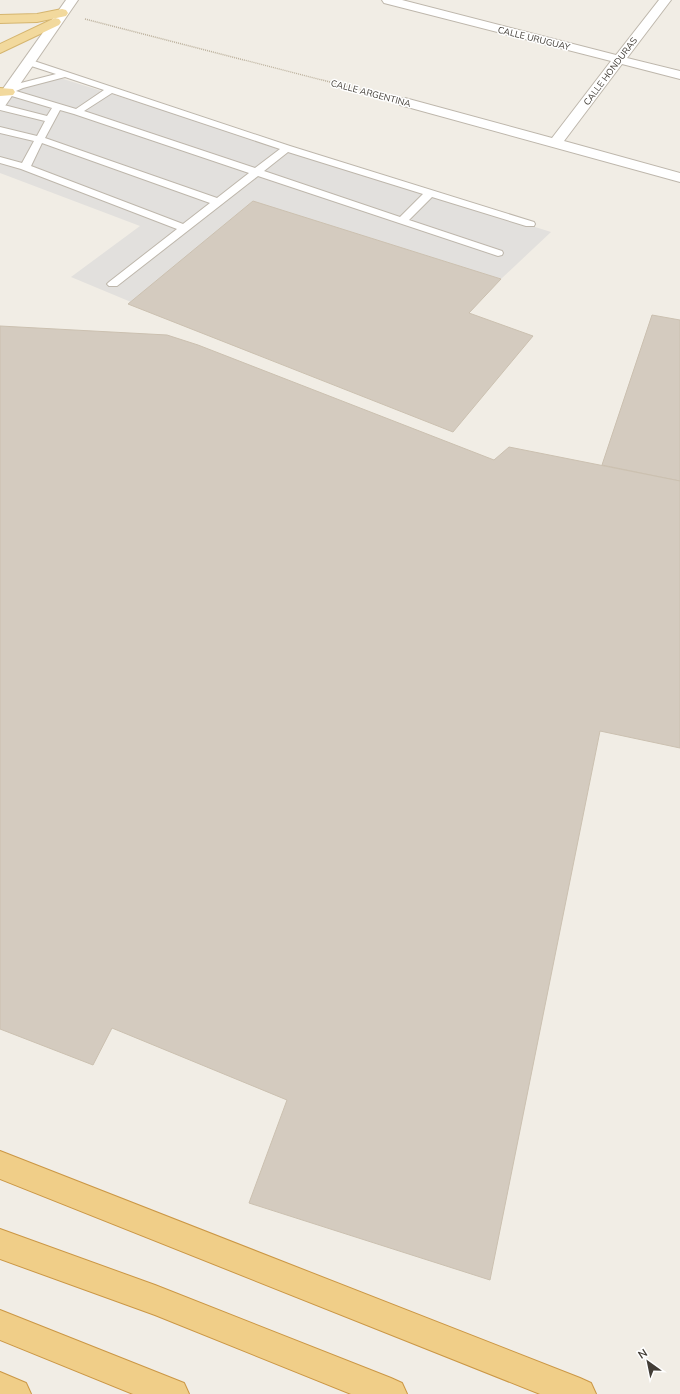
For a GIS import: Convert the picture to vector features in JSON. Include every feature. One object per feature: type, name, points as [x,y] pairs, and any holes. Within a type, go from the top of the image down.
[{"type":"highway","points":[[0,1165],[580,1394]]},
{"type":"highway","points":[[0,1244],[155,1300],[390,1394]]},
{"type":"highway","points":[[0,1325],[173,1394]]},
{"type":"highway","points":[[0,1388],[15,1394]]},
{"type":"main road","points":[[0,19],[58,17]]},
{"type":"main road","points":[[0,49],[58,17]]},
{"type":"street","points":[[3,96],[58,17],[72,0]]},
{"type":"street","name":"CALLE URUGUAY","points":[[388,0],[680,75]]},
{"type":"street","name":"CALLE HONDURAS","points":[[556,142],[665,0]]},
{"type":"street","name":"CALLE ARGENTINA","points":[[405,102],[556,142],[680,178]]},
{"type":"lane","points":[[28,62],[286,148],[530,224]]},
{"type":"lane","points":[[3,96],[26,84],[64,75]]},
{"type":"lane","points":[[77,112],[110,90]]},
{"type":"lane","points":[[3,96],[57,106],[77,112],[257,171],[498,254]]},
{"type":"lane","points":[[25,167],[57,106]]},
{"type":"lane","points":[[0,107],[49,119]]},
{"type":"lane","points":[[0,130],[39,139],[218,202]]},
{"type":"lane","points":[[113,284],[286,148]]},
{"type":"lane","points":[[0,160],[25,167],[185,228]]},
{"type":"lane","points":[[402,221],[430,193]]},
{"type":"path","name":"CALLE ARGENTINA","points":[[58,17],[405,102]]},
{"type":"shaded area","points":[[57,77],[551,232],[501,279],[253,201],[131,302],[71,277],[140,226],[0,173],[0,112],[7,99],[23,87]]},
{"type":"building","points":[[253,201],[501,279],[469,313],[533,336],[453,432],[128,304]]},
{"type":"building","points":[[652,315],[680,320],[680,481],[602,465]]},
{"type":"building","points":[[0,326],[167,335],[198,345],[494,460],[509,447],[680,481],[680,748],[600,731],[490,1280],[249,1203],[287,1100],[112,1028],[93,1065],[0,1029]]}]
